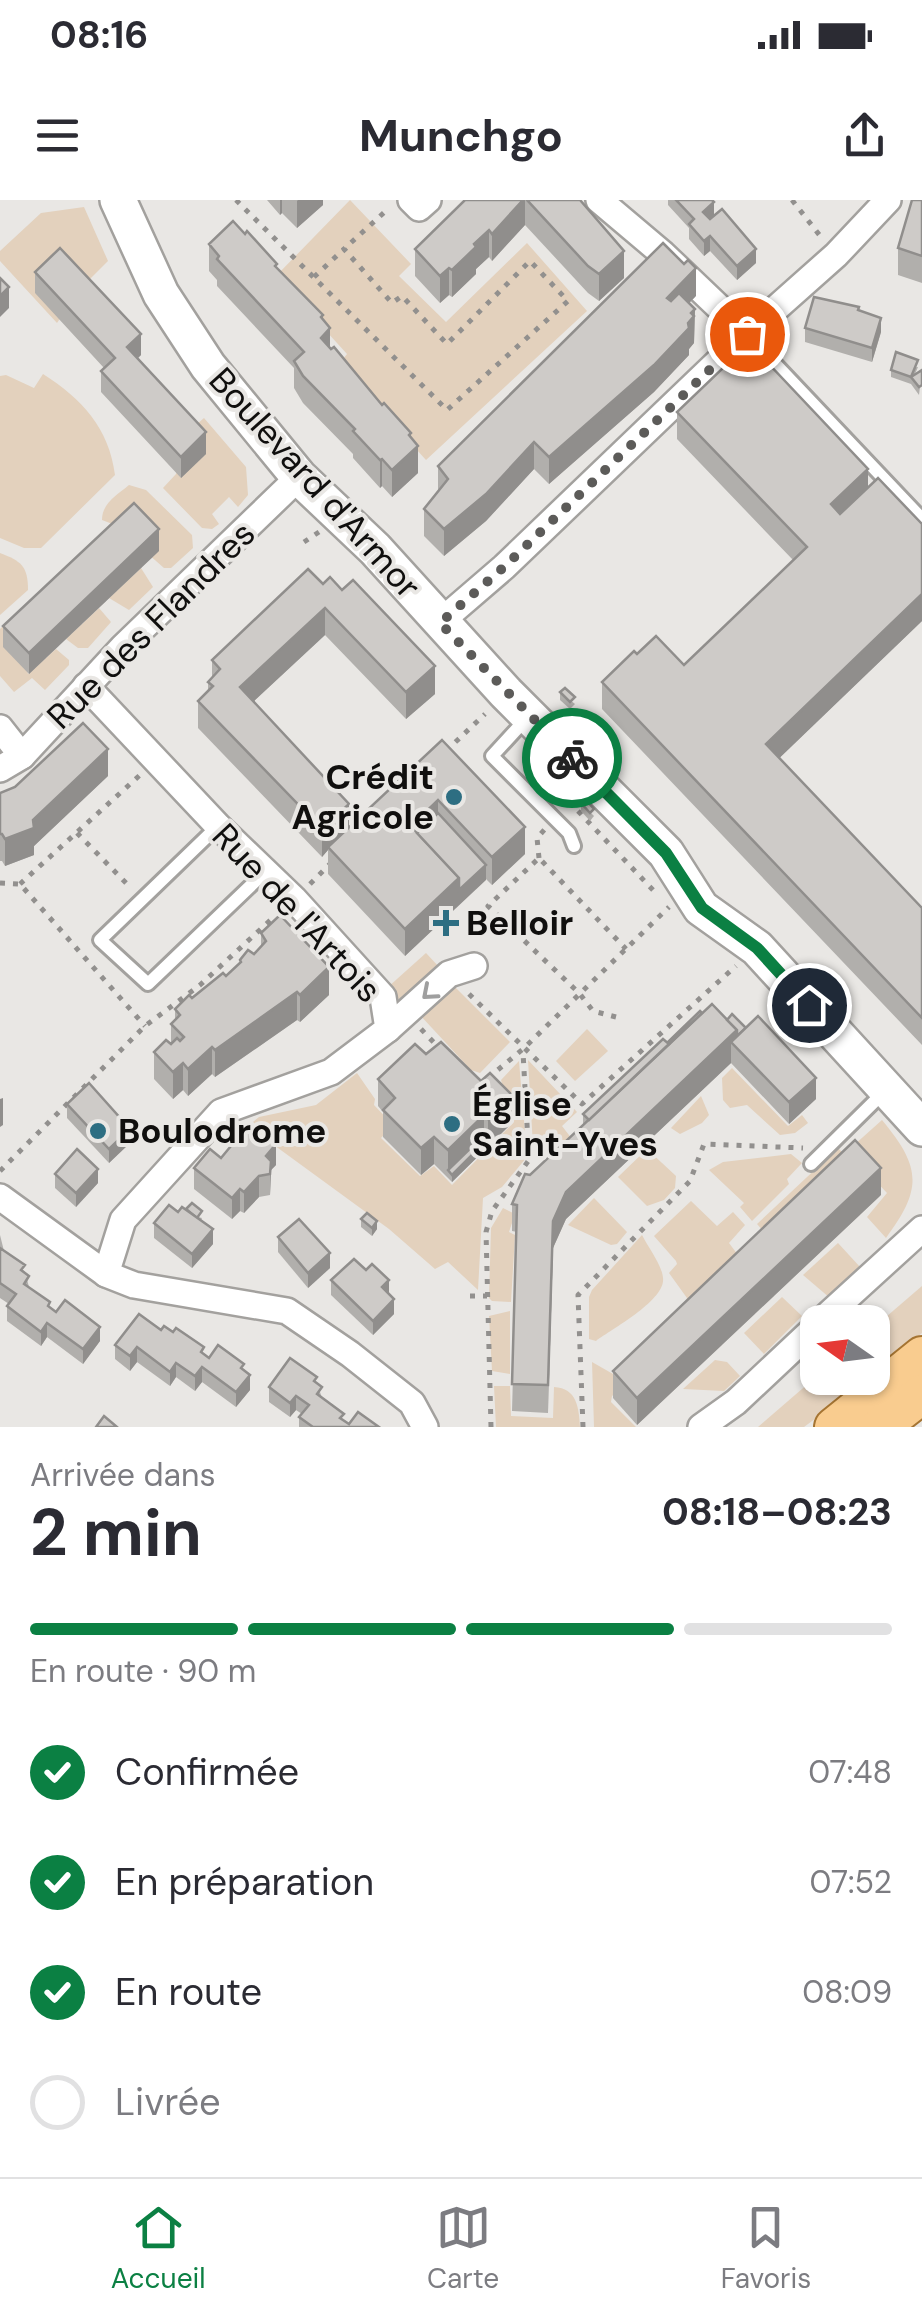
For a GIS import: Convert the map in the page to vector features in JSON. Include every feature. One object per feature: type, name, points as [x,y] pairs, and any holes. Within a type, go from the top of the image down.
[{"type":"main road","name":"Boulevard d'Armor","points":[[118,200],[161,294],[208,366],[299,477],[375,549],[440,623],[507,715],[666,853],[680,905],[702,908],[744,959],[922,1128]]},
{"type":"main road","points":[[834,1427],[922,1356]]},
{"type":"main road","points":[[880,1427],[922,1394]]},
{"type":"street","points":[[411,200],[419,208],[428,200]]},
{"type":"street","points":[[598,200],[663,254],[747,334]]},
{"type":"street","points":[[440,623],[836,255],[888,200]]},
{"type":"street","name":"Rue des Flandres","points":[[11,762],[299,477]]},
{"type":"street","name":"Rue de l'Artois","points":[[86,686],[154,761],[294,899],[383,997],[397,1021],[331,1072],[222,1112],[123,1220],[106,1274]]},
{"type":"street","points":[[0,728],[11,762]]},
{"type":"street","points":[[397,1021],[449,974],[474,966]]},
{"type":"street","points":[[0,1197],[106,1274],[134,1285],[288,1311],[412,1404],[425,1427]]},
{"type":"street","points":[[840,1305],[922,1229]]},
{"type":"street","points":[[701,1427],[736,1402],[800,1342]]},
{"type":"lane","points":[[747,334],[922,519]]},
{"type":"lane","points":[[507,715],[492,756],[569,833],[574,846]]},
{"type":"lane","points":[[218,826],[100,940],[148,984],[266,871]]},
{"type":"lane","points":[[811,1164],[886,1090]]},
{"type":"path","points":[[236,200],[447,410],[568,301],[530,262],[447,344],[402,296],[392,303],[344,250]]},
{"type":"path","points":[[314,278],[397,200]]},
{"type":"path","points":[[792,200],[836,255]]},
{"type":"path","points":[[445,752],[507,715]]},
{"type":"path","points":[[0,883],[20,884],[154,761]]},
{"type":"path","points":[[476,1087],[523,1049],[626,949],[680,905],[571,804]]},
{"type":"path","points":[[77,833],[142,898]]},
{"type":"path","points":[[616,1017],[593,1011],[488,906],[539,858],[626,949]]},
{"type":"path","points":[[0,1171],[145,1026],[200,985],[336,859]]},
{"type":"path","points":[[20,884],[145,1026]]},
{"type":"path","points":[[720,959],[744,959]]},
{"type":"path","points":[[449,974],[582,1104],[744,959]]},
{"type":"path","points":[[397,1021],[453,1062]]},
{"type":"path","points":[[491,1427],[486,1232],[492,1211],[529,1160],[523,1049]]},
{"type":"path","points":[[583,1427],[578,1295],[690,1181],[704,1144],[826,1149]]},
{"type":"path","points":[[470,1296],[487,1296]]},
{"type":"shaded area","points":[[350,200],[411,264],[399,276],[446,322],[527,243],[587,311],[426,460],[339,364],[347,354],[276,276]]},
{"type":"shaded area","points":[[84,207],[108,261],[79,290],[57,323],[0,261],[0,251],[41,213]]},
{"type":"shaded area","points":[[43,374],[91,416],[107,443],[115,475],[41,548],[24,548],[0,538],[0,376],[34,388]]},
{"type":"shaded area","points":[[204,418],[246,467],[248,495],[238,507],[229,497],[212,514],[219,524],[212,529],[202,528],[163,488],[176,474],[187,433]]},
{"type":"shaded area","points":[[129,485],[146,490],[192,535],[193,548],[171,568],[164,568],[115,525],[102,520],[107,504]]},
{"type":"shaded area","points":[[0,553],[22,566],[28,590],[0,615]]},
{"type":"shaded area","points":[[141,568],[153,587],[129,610],[109,598]]},
{"type":"shaded area","points":[[99,608],[111,622],[88,648],[78,648],[66,639]]},
{"type":"shaded area","points":[[12,617],[28,674],[56,649],[69,660],[69,665],[45,690],[32,678],[14,692],[0,676],[0,629]]},
{"type":"shaded area","points":[[426,953],[439,967],[412,996],[398,999],[387,988]]},
{"type":"shaded area","points":[[452,984],[510,1042],[480,1073],[471,1070],[419,1014]]},
{"type":"shaded area","points":[[587,1029],[608,1051],[575,1081],[556,1061]]},
{"type":"shaded area","points":[[528,1060],[577,1112],[562,1126],[572,1139],[571,1158],[555,1142],[533,1146]]},
{"type":"shaded area","points":[[519,1061],[527,1157],[502,1187],[483,1198],[478,1290],[448,1262],[435,1269],[389,1229],[248,1126],[259,1117],[316,1105],[357,1073],[375,1099],[374,1105],[393,1125],[381,1138],[420,1176],[434,1166],[452,1185],[514,1122],[501,1080]]},
{"type":"shaded area","points":[[732,1068],[788,1126],[802,1115],[808,1123],[795,1133],[780,1135],[747,1105],[730,1108],[723,1100],[722,1078]]},
{"type":"shaded area","points":[[701,1096],[709,1115],[702,1123],[680,1134],[671,1128]]},
{"type":"shaded area","points":[[882,1120],[905,1152],[913,1179],[906,1206],[886,1238],[867,1217],[887,1193],[855,1159],[770,1239],[757,1224],[838,1148],[844,1154]]},
{"type":"shaded area","points":[[647,1149],[676,1176],[675,1188],[664,1200],[647,1206],[618,1177]]},
{"type":"shaded area","points":[[791,1154],[802,1163],[787,1179],[789,1184],[752,1221],[740,1207],[744,1203],[709,1170],[723,1162]]},
{"type":"shaded area","points":[[594,1198],[627,1232],[617,1244],[611,1245],[568,1225]]},
{"type":"shaded area","points":[[691,1201],[717,1226],[733,1212],[745,1225],[729,1243],[741,1259],[684,1306],[687,1298],[669,1273],[676,1261],[654,1236]]},
{"type":"shaded area","points":[[503,1208],[515,1214],[509,1232],[515,1235],[511,1302],[489,1298],[491,1228]]},
{"type":"shaded area","points":[[642,1235],[660,1267],[662,1287],[637,1313],[596,1341],[589,1339],[592,1290]]},
{"type":"shaded area","points":[[838,1243],[860,1267],[830,1298],[803,1275]]},
{"type":"shaded area","points":[[922,1286],[922,1333],[890,1360],[890,1314]]},
{"type":"shaded area","points":[[782,1297],[800,1314],[764,1354],[744,1333]]},
{"type":"shaded area","points":[[510,1311],[510,1374],[492,1371],[489,1316]]},
{"type":"shaded area","points":[[715,1360],[727,1362],[740,1376],[724,1391],[683,1389]]},
{"type":"shaded area","points":[[592,1362],[627,1382],[611,1402],[636,1427],[594,1427]]},
{"type":"shaded area","points":[[494,1386],[510,1386],[511,1416],[553,1418],[554,1387],[562,1388],[572,1395],[580,1427],[496,1427]]},
{"type":"shaded area","points":[[800,1391],[800,1395],[847,1395],[804,1427],[758,1427]]},
{"type":"building","points":[[465,200],[523,200],[492,234],[489,230],[452,270],[449,268],[440,276],[415,249]]},
{"type":"building","points":[[527,200],[580,200],[624,251],[599,274]]},
{"type":"building","points":[[676,200],[712,200],[703,212],[710,219],[722,209],[756,249],[737,266],[710,236],[704,241],[689,224],[694,219]]},
{"type":"building","points":[[912,200],[922,200],[922,256],[898,248]]},
{"type":"building","points":[[233,221],[245,234],[247,231],[323,315],[330,328],[321,338],[331,349],[334,347],[411,433],[418,446],[392,470],[303,376],[294,361],[304,352],[217,259],[219,256],[209,244]]},
{"type":"building","points":[[663,243],[684,264],[688,260],[696,268],[667,298],[671,301],[679,293],[695,309],[689,328],[654,365],[549,457],[534,442],[486,494],[444,529],[424,509],[448,479],[438,466]]},
{"type":"building","points":[[60,248],[141,334],[127,347],[206,432],[181,457],[101,371],[115,358],[35,272]]},
{"type":"building","points":[[0,278],[9,287],[0,296]]},
{"type":"building","points":[[814,297],[859,307],[858,310],[881,318],[872,348],[805,328]]},
{"type":"building","points":[[749,343],[868,469],[831,504],[840,514],[878,478],[922,524],[922,594],[766,744],[922,908],[922,1018],[602,682],[656,636],[684,665],[807,547],[677,412]]},
{"type":"building","points":[[896,352],[918,360],[911,377],[891,370]]},
{"type":"building","points":[[922,370],[922,385],[919,387],[911,377]]},
{"type":"building","points":[[134,503],[159,529],[29,653],[3,626]]},
{"type":"building","points":[[308,569],[323,584],[330,577],[342,590],[353,580],[435,666],[406,692],[325,608],[240,687],[349,804],[322,829],[198,701],[213,686],[208,682],[220,669],[212,660]]},
{"type":"building","points":[[565,688],[575,697],[570,702],[560,692]]},
{"type":"building","points":[[83,723],[108,749],[33,820],[34,828],[5,839],[0,834],[0,793],[15,787]]},
{"type":"building","points":[[442,740],[525,827],[492,857],[438,800],[411,826],[459,878],[405,929],[328,847]]},
{"type":"building","points":[[585,799],[594,809],[590,813],[581,803]]},
{"type":"building","points":[[438,813],[486,865],[459,890],[459,878],[417,833]]},
{"type":"building","points":[[280,915],[329,967],[300,995],[297,992],[215,1050],[212,1047],[188,1069],[183,1063],[173,1072],[154,1052],[166,1040],[171,1044],[184,1037],[171,1024],[180,1015],[175,1009],[223,973],[226,976],[248,950],[254,954],[266,941],[261,933]]},
{"type":"building","points":[[712,1004],[737,1030],[566,1192],[553,1221],[548,1385],[512,1384],[517,1205],[512,1204],[525,1174],[530,1175]]},
{"type":"building","points":[[700,1011],[702,1013],[667,1043]]},
{"type":"building","points":[[732,1014],[746,1028],[737,1036],[737,1030],[727,1020]]},
{"type":"building","points":[[758,1016],[816,1078],[789,1102],[731,1042]]},
{"type":"building","points":[[663,1039],[669,1044],[589,1120],[583,1114]]},
{"type":"building","name":"Église Saint-Yves","points":[[441,1042],[481,1081],[490,1073],[512,1095],[488,1119],[484,1115],[448,1150],[434,1137],[421,1148],[383,1110],[395,1098],[378,1079],[415,1044],[426,1054]]},
{"type":"building","points":[[89,1083],[130,1129],[109,1149],[67,1104]]},
{"type":"building","points":[[245,1129],[276,1144],[266,1156],[271,1161],[270,1174],[259,1176],[232,1198],[194,1168],[210,1149],[221,1158]]},
{"type":"building","points":[[484,1135],[488,1139],[452,1175],[448,1170]]},
{"type":"building","points":[[855,1140],[881,1168],[637,1398],[613,1371]]},
{"type":"building","points":[[77,1149],[98,1169],[76,1193],[55,1174]]},
{"type":"building","points":[[192,1203],[202,1211],[197,1218],[186,1209]]},
{"type":"building","points":[[169,1205],[178,1212],[182,1207],[213,1229],[192,1254],[154,1223]]},
{"type":"building","points":[[367,1213],[377,1221],[372,1228],[361,1219]]},
{"type":"building","points":[[299,1219],[330,1253],[308,1273],[278,1237]]},
{"type":"building","points":[[0,1248],[25,1265],[21,1270],[29,1276],[24,1284],[50,1302],[48,1306],[56,1312],[65,1300],[100,1327],[83,1349],[47,1323],[41,1332],[7,1306],[16,1294],[0,1283]]},
{"type":"building","points":[[354,1259],[366,1270],[372,1264],[389,1280],[382,1287],[394,1299],[373,1321],[331,1280]]},
{"type":"building","points":[[139,1314],[161,1330],[164,1326],[173,1332],[176,1328],[204,1347],[201,1352],[209,1358],[218,1345],[244,1364],[241,1368],[250,1375],[236,1392],[202,1367],[195,1376],[176,1363],[170,1372],[137,1347],[130,1356],[115,1345]]},
{"type":"building","points":[[290,1358],[317,1377],[314,1381],[322,1387],[317,1394],[344,1414],[340,1418],[349,1424],[358,1412],[379,1427],[313,1427],[299,1417],[309,1405],[296,1396],[290,1403],[269,1387]]},
{"type":"building","points":[[104,1416],[117,1427],[96,1427]]},
{"type":"way so far","points":[[572,758],[440,623],[504,567],[747,334]]},
{"type":"place","name":"Crédit Agricole","points":[[454,797]]},
{"type":"place","name":"Belloir","points":[[446,923]]},
{"type":"place","name":"Église Saint-Yves","points":[[452,1124]]},
{"type":"place","name":"Boulodrome","points":[[98,1131]]},
{"type":"route","points":[[572,758],[666,853],[702,908],[757,948],[809,1005]]}]
